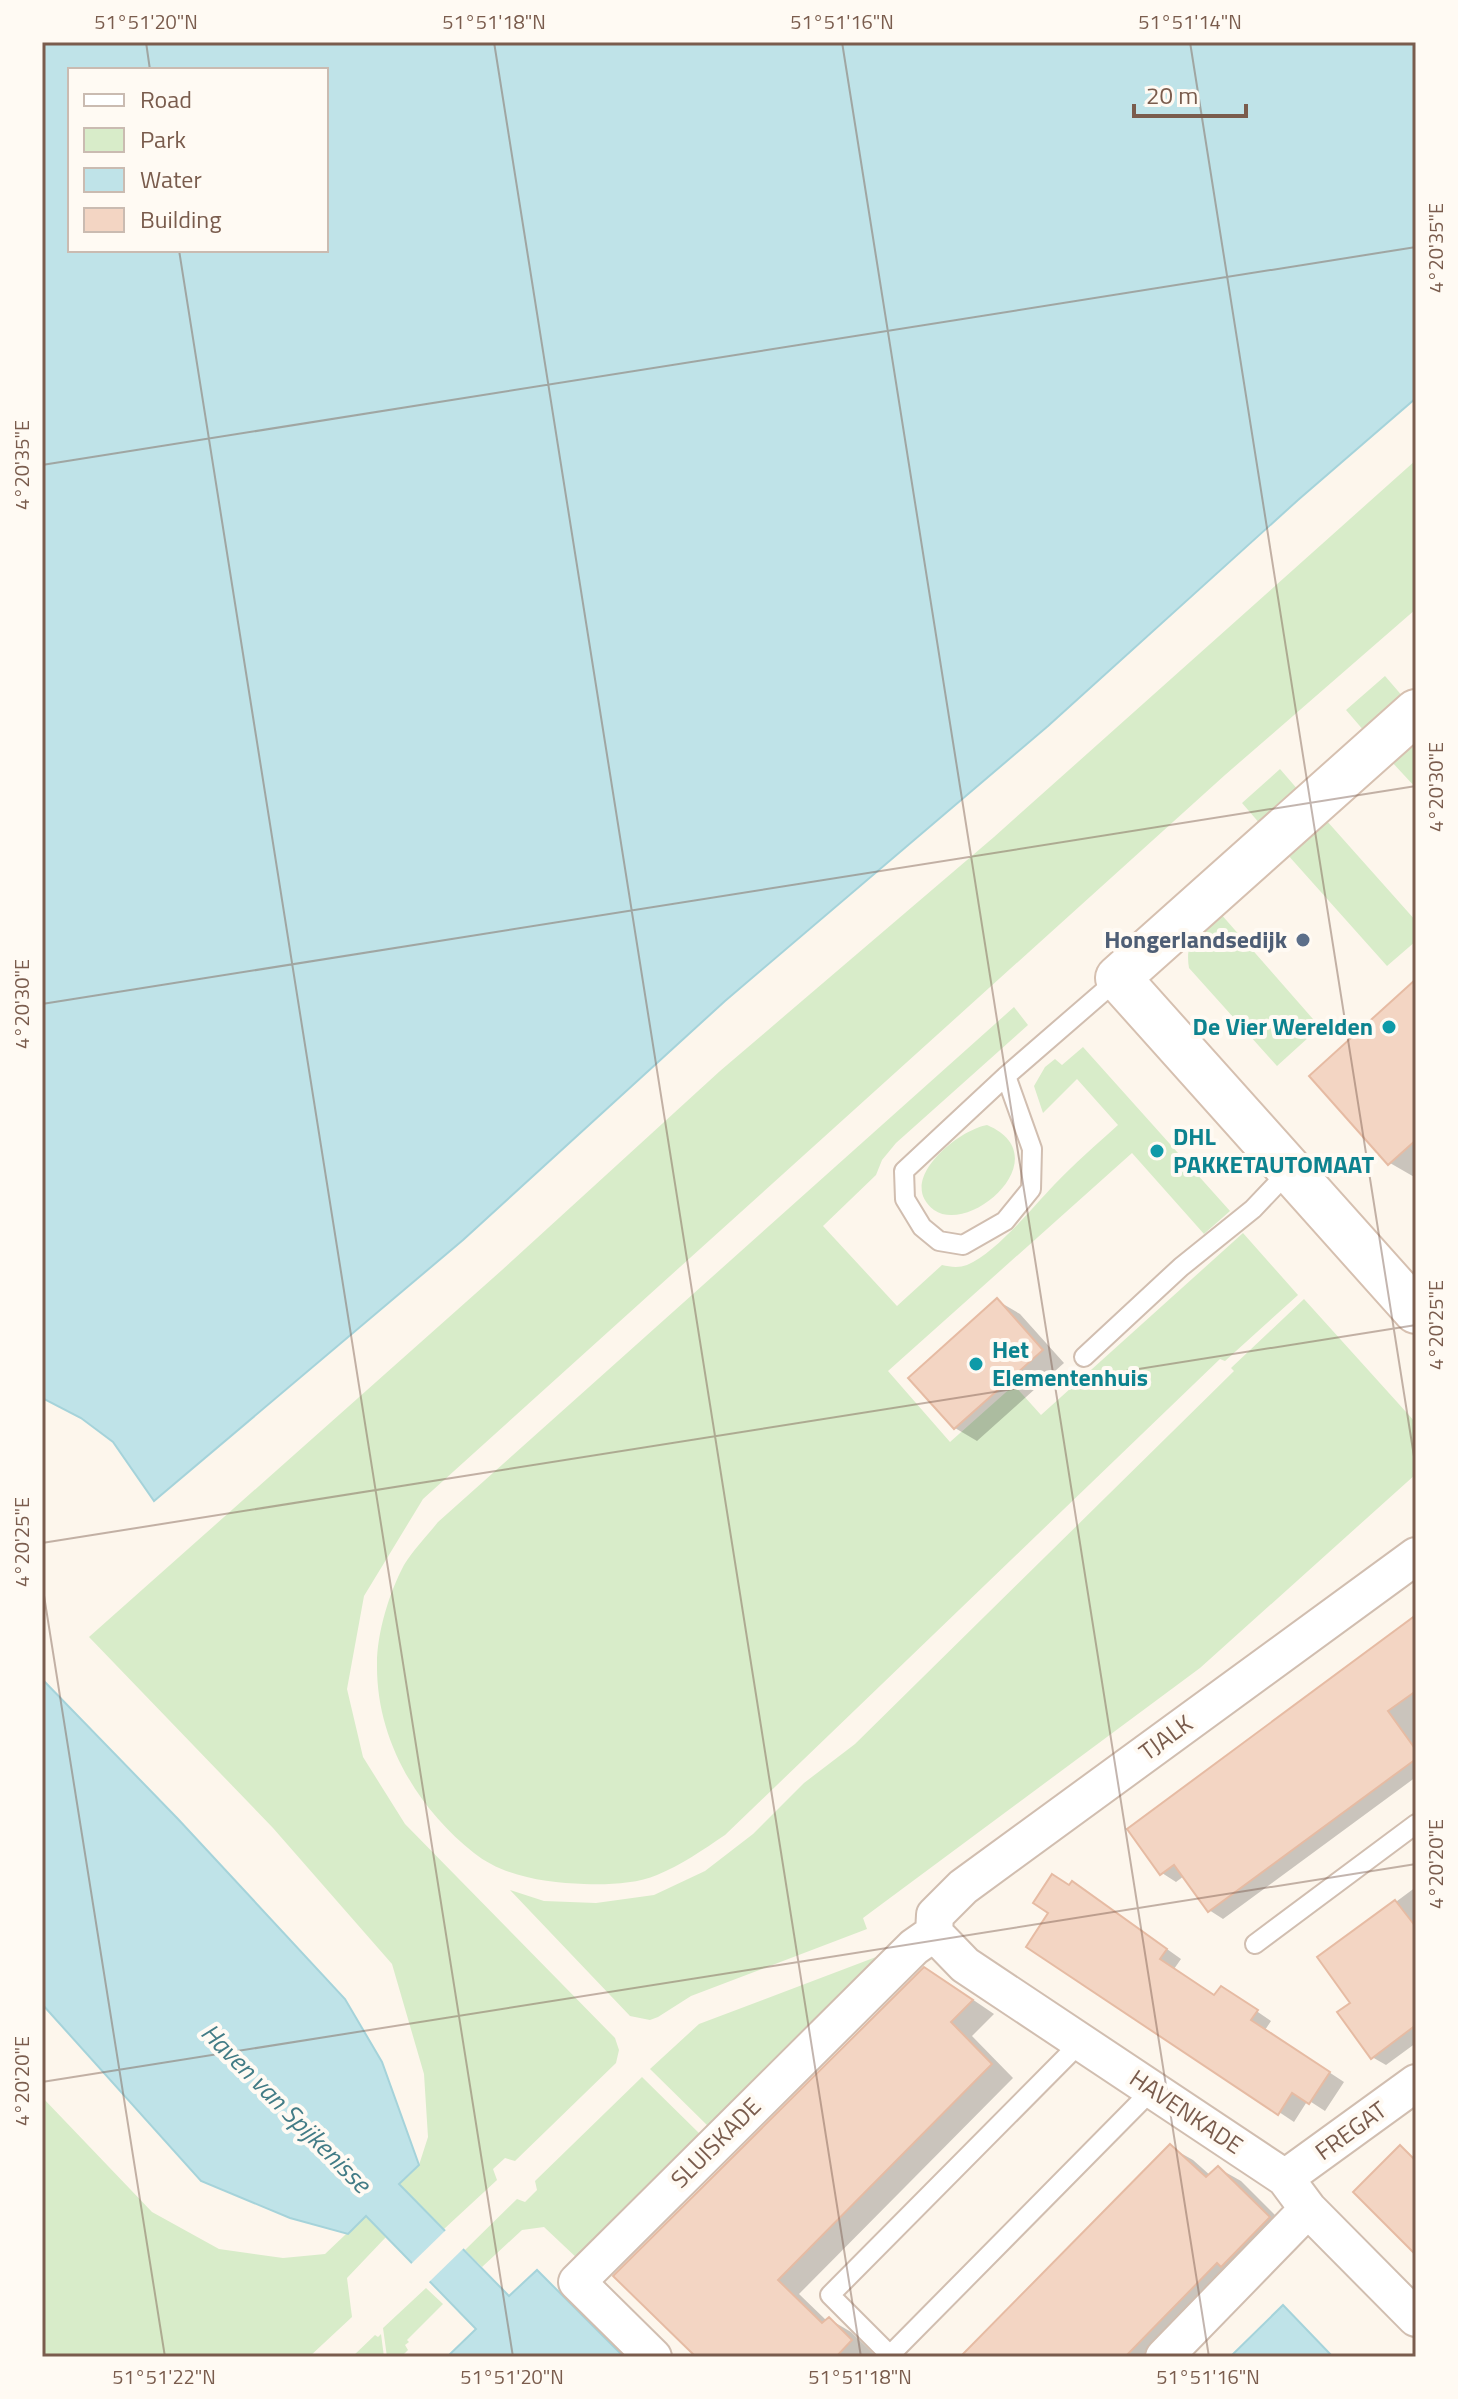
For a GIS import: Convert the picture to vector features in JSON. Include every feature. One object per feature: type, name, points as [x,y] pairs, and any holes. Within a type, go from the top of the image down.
[{"type":"street","points":[[1416,712],[1118,978],[1416,1311]]},
{"type":"street","name":"TJALK","points":[[934,1933],[935,1915],[963,1887],[1416,1556]]},
{"type":"street","name":"HAVENKADE","points":[[934,1933],[965,1965],[1285,2178],[1308,2209],[1416,2318]]},
{"type":"street","name":"SLUISKADE","points":[[653,2357],[577,2282],[914,1947],[934,1933]]},
{"type":"street","name":"FREGAT","points":[[1285,2178],[1416,2083]]},
{"type":"street","points":[[1164,2357],[1308,2209]]},
{"type":"lane","points":[[1006,1076],[1032,1149],[1031,1189],[1005,1221],[995,1227],[963,1245],[939,1241],[922,1227],[905,1199],[904,1171],[1006,1076],[1118,978]]},
{"type":"lane","points":[[1084,1357],[1181,1267],[1253,1209],[1291,1169]]},
{"type":"lane","points":[[1255,1944],[1416,1824]]},
{"type":"lane","points":[[1081,2042],[830,2295],[890,2355],[1152,2090]]},
{"type":"green space","points":[[1416,460],[1416,609],[1225,775],[423,1499],[364,1596],[347,1689],[363,1757],[405,1824],[615,2038],[619,2050],[616,2063],[515,2161],[505,2158],[493,2169],[497,2180],[444,2229],[398,2183],[419,2165],[428,2137],[424,2074],[392,1964],[273,1828],[89,1637],[502,1270],[720,1071],[994,837]]},
{"type":"green space","points":[[1385,676],[1404,698],[1365,732],[1346,710]]},
{"type":"green space","points":[[1416,737],[1416,788],[1390,760]]},
{"type":"green space","points":[[1280,769],[1299,791],[1261,825],[1242,803]]},
{"type":"green space","points":[[1326,820],[1416,921],[1416,941],[1387,966],[1287,854]]},
{"type":"green space","points":[[1220,913],[1320,1027],[1277,1066],[1189,968],[1191,943]]},
{"type":"green space","points":[[1014,1007],[1028,1025],[896,1143],[882,1160],[876,1175],[823,1226],[897,1306],[942,1265],[964,1266],[990,1251],[1069,1169],[1118,1125],[1077,1079],[1043,1113],[1034,1086],[1045,1067],[1055,1059],[1062,1065],[1083,1047],[1230,1211],[1204,1234],[1132,1153],[888,1371],[950,1442],[1014,1385],[1041,1415],[1243,1233],[1298,1295],[1225,1361],[1220,1359],[725,1835],[666,1871],[621,1883],[541,1880],[512,1873],[486,1861],[453,1835],[418,1793],[392,1745],[384,1719],[377,1664],[379,1639],[393,1588],[404,1565],[438,1522]]},
{"type":"green space","points":[[987,1125],[1007,1139],[1015,1155],[1012,1172],[1002,1189],[986,1203],[968,1212],[950,1215],[934,1210],[924,1198],[922,1185],[926,1172],[947,1146]]},
{"type":"green space","points":[[1304,1299],[1416,1423],[1416,1474],[1200,1668],[863,1918],[867,1929],[691,1996],[650,2020],[630,2016],[510,1890],[544,1901],[596,1903],[654,1895],[705,1871],[753,1834],[804,1783],[855,1744]]},
{"type":"green space","points":[[876,1957],[710,2128],[650,2069],[699,2024]]},
{"type":"green space","points":[[642,2077],[702,2136],[579,2260],[544,2227],[522,2230],[482,2267],[465,2250],[517,2199],[525,2202],[537,2190],[535,2181]]},
{"type":"green space","points":[[42,2097],[152,2212],[219,2249],[283,2258],[325,2254],[365,2216],[386,2237],[347,2278],[352,2317],[309,2357],[42,2357]]},
{"type":"green space","points":[[426,2288],[443,2304],[407,2340],[409,2342],[405,2345],[408,2350],[404,2357],[387,2357],[383,2328]]},
{"type":"green space","points":[[381,2334],[384,2357],[352,2357],[375,2335],[378,2337]]},
{"type":"water","points":[[42,42],[1416,42],[1416,398],[1048,726],[725,1001],[463,1240],[154,1501],[113,1442],[81,1418],[42,1398]]},
{"type":"water","name":"Haven van Spijkenisse","points":[[42,1679],[178,1819],[345,1999],[382,2062],[419,2165],[399,2184],[509,2296],[537,2270],[624,2357],[447,2357],[476,2329],[366,2216],[348,2234],[290,2218],[201,2181],[42,2004]]},
{"type":"water","points":[[1283,2305],[1333,2357],[1230,2357]]},
{"type":"pier","points":[[448,2228],[466,2246],[427,2284],[409,2266]]},
{"type":"building","name":"De Vier Werelden","points":[[1416,979],[1416,1140],[1388,1165],[1309,1076]]},
{"type":"building","name":"Het Elementenhuis","points":[[997,1298],[1043,1350],[954,1429],[908,1378]]},
{"type":"building","points":[[1416,1615],[1416,1691],[1388,1711],[1416,1750],[1416,1759],[1208,1912],[1174,1865],[1160,1875],[1127,1829]]},
{"type":"building","points":[[1052,1874],[1069,1885],[1072,1881],[1167,1949],[1160,1959],[1214,1995],[1221,1986],[1258,2010],[1251,2020],[1330,2072],[1309,2104],[1292,2093],[1278,2115],[1026,1947],[1048,1913],[1033,1903]]},
{"type":"building","points":[[1395,1900],[1416,1927],[1416,2025],[1371,2059],[1337,2012],[1350,2003],[1317,1957]]},
{"type":"building","points":[[924,1967],[973,2000],[951,2022],[992,2064],[778,2280],[822,2323],[829,2317],[852,2340],[836,2357],[696,2357],[613,2276]]},
{"type":"building","points":[[1170,2144],[1206,2177],[1218,2166],[1270,2217],[1221,2267],[1217,2263],[1125,2357],[960,2357]]},
{"type":"building","points":[[1400,2145],[1416,2161],[1416,2255],[1353,2192]]},
{"type":"place","name":"Hongerlandsedijk","points":[[1303,940]]},
{"type":"place","name":"De Vier Werelden","points":[[1389,1027]]},
{"type":"place","name":"DHL PAKKETAUTOMAAT","points":[[1157,1151]]},
{"type":"place","name":"Het Elementenhuis","points":[[976,1364]]}]
